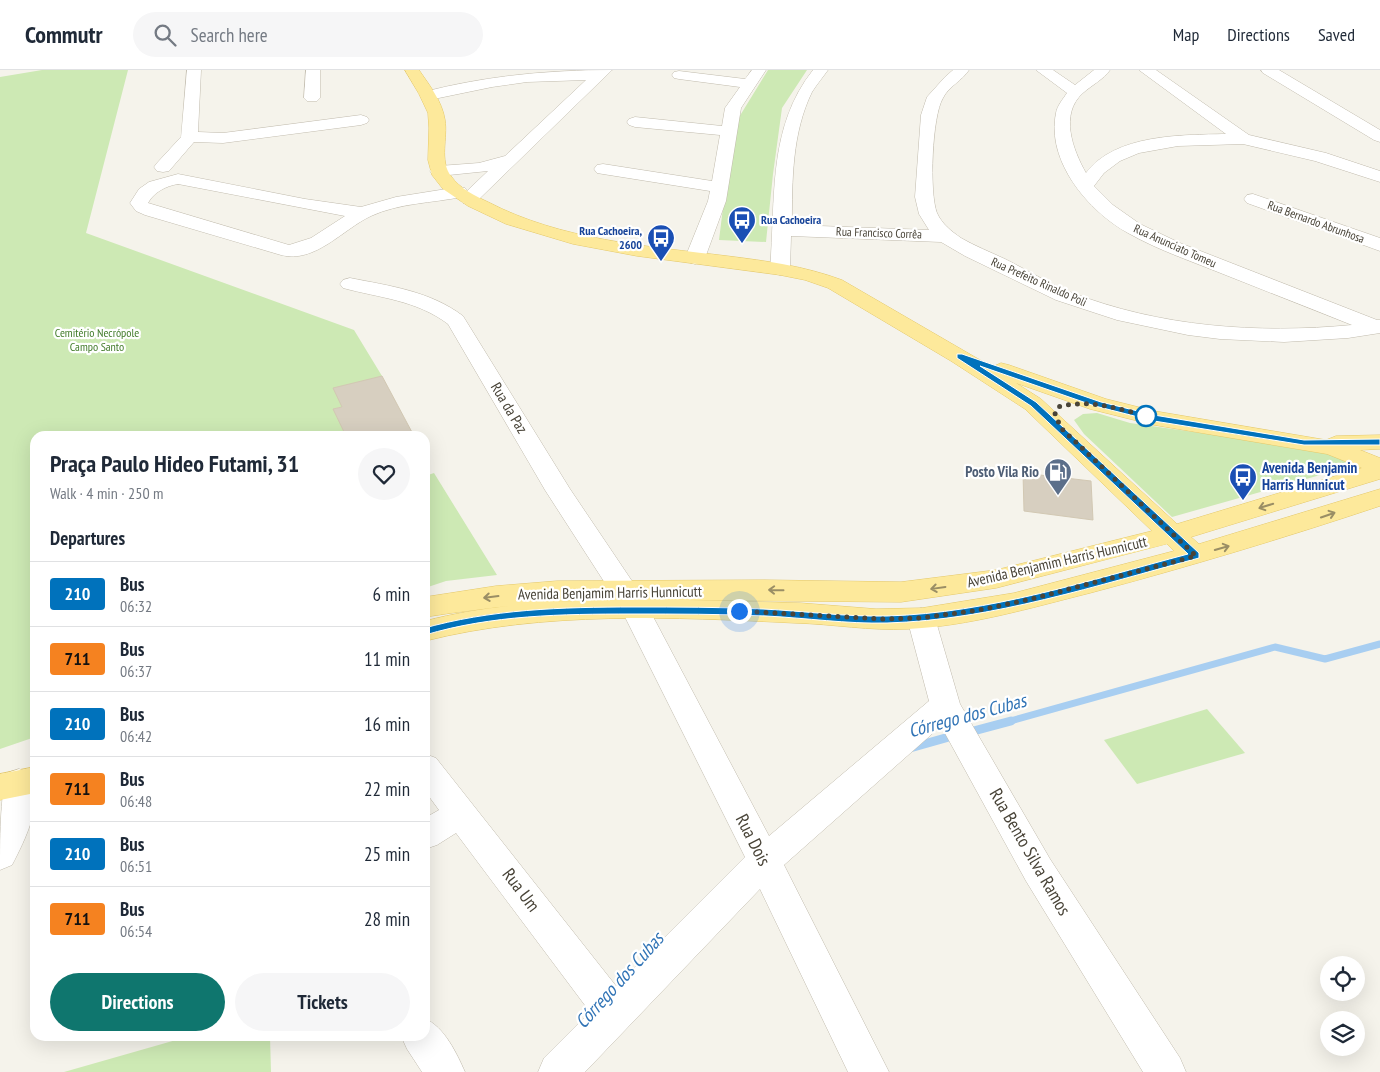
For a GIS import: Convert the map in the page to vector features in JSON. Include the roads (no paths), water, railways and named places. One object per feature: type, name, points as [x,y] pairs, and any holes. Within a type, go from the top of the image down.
[{"type":"main road","points":[[412,70],[429,95],[437,119],[438,134],[435,157],[439,172],[446,182],[464,195],[498,216],[540,231],[578,241],[780,269],[810,275],[836,284],[959,356],[1034,404],[1196,556]]},
{"type":"main road","points":[[959,356],[1098,404],[1154,418],[1304,442],[1353,454],[1370,462],[1380,471]]},
{"type":"main road","points":[[1061,428],[1055,414],[1058,407],[1070,404],[1098,404]]},
{"type":"main road","points":[[1304,442],[1380,442]]},
{"type":"main road","name":"Avenida Benjamim Harris Hunnicutt","points":[[430,630],[447,625],[510,615],[566,611],[630,600],[910,591],[996,579],[1173,534],[1380,471]]},
{"type":"main road","name":"Avenida Benjamim Harris Hunnicutt","points":[[430,606],[496,596],[557,591],[630,600],[794,613],[884,619],[921,618],[979,610],[1027,600],[1196,556],[1305,523],[1380,497]]},
{"type":"street","points":[[163,166],[184,146],[189,137],[194,70]]},
{"type":"street","points":[[312,98],[313,70]]},
{"type":"street","points":[[780,269],[783,230],[782,191],[788,137],[807,86],[821,70]]},
{"type":"street","name":"Rua Prefeito Rinaldo Poli","points":[[962,70],[946,82],[933,100],[928,115],[924,197],[927,211],[933,223],[946,236],[966,248],[1062,295],[1100,309],[1142,320],[1185,328],[1260,335],[1307,334],[1378,327]]},
{"type":"street","points":[[1043,70],[1075,92]]},
{"type":"street","name":"Rua Anunciato Tomeu","points":[[1103,70],[1075,92],[1064,111],[1062,131],[1067,154],[1085,187],[1106,210],[1133,228],[1192,255],[1378,327]]},
{"type":"street","points":[[1146,70],[1243,140]]},
{"type":"street","points":[[1268,70],[1380,138]]},
{"type":"street","points":[[429,95],[492,82],[603,72]]},
{"type":"street","points":[[363,213],[304,204],[196,181],[178,179],[160,182],[141,198],[139,203],[151,212],[288,251],[305,248],[363,213],[377,208],[464,195],[512,158],[603,72]]},
{"type":"street","points":[[679,75],[754,77]]},
{"type":"street","points":[[695,258],[717,201],[733,108],[754,77]]},
{"type":"street","points":[[189,137],[222,138],[361,120]]},
{"type":"street","points":[[634,122],[728,131]]},
{"type":"street","points":[[1085,187],[1099,167],[1113,156],[1155,144],[1189,141],[1243,140],[1320,157],[1380,177]]},
{"type":"street","points":[[439,172],[480,168],[512,158]]},
{"type":"street","points":[[603,169],[719,187]]},
{"type":"street","name":"Rua Bernardo Abrunhosa","points":[[1253,199],[1380,245]]},
{"type":"street","name":"Rua Francisco Corrêa","points":[[783,230],[946,236]]},
{"type":"street","name":"Rua da Paz","points":[[350,284],[429,302],[444,309],[456,320],[558,490],[630,600]]},
{"type":"street","name":"Rua Dois","points":[[630,600],[764,861],[869,1072]]},
{"type":"street","name":"Rua Bento Silva Ramos","points":[[921,618],[946,705],[1038,870],[1166,1072]]},
{"type":"street","points":[[558,1072],[764,861],[946,705]]},
{"type":"street","name":"Rua Um","points":[[430,773],[616,1014]]},
{"type":"street","points":[[0,855],[10,832],[20,800],[22,780]]},
{"type":"street","points":[[430,833],[462,813]]},
{"type":"street","points":[[424,1041],[445,1072]]},
{"type":"waterway","name":"Córrego dos Cubas","points":[[1007,722],[1275,647],[1325,659],[1380,644]]},
{"type":"waterway","name":"Córrego dos Cubas","points":[[966,733],[1011,721]]},
{"type":"waterway","name":"Córrego dos Cubas","points":[[910,748],[956,735]]},
{"type":"place","name":"Rua Cachoeira","points":[[742,244]]},
{"type":"place","name":"Rua Cachoeira, 2600","points":[[661,262]]},
{"type":"place","name":"Posto Vila Rio","points":[[1058,496]]},
{"type":"place","name":"Avenida Benjamin Harris Hunnicut","points":[[1243,501]]},
{"type":"park label","name":"Cemitério Necrópole Campo Santo","points":[[97,340]]}]
